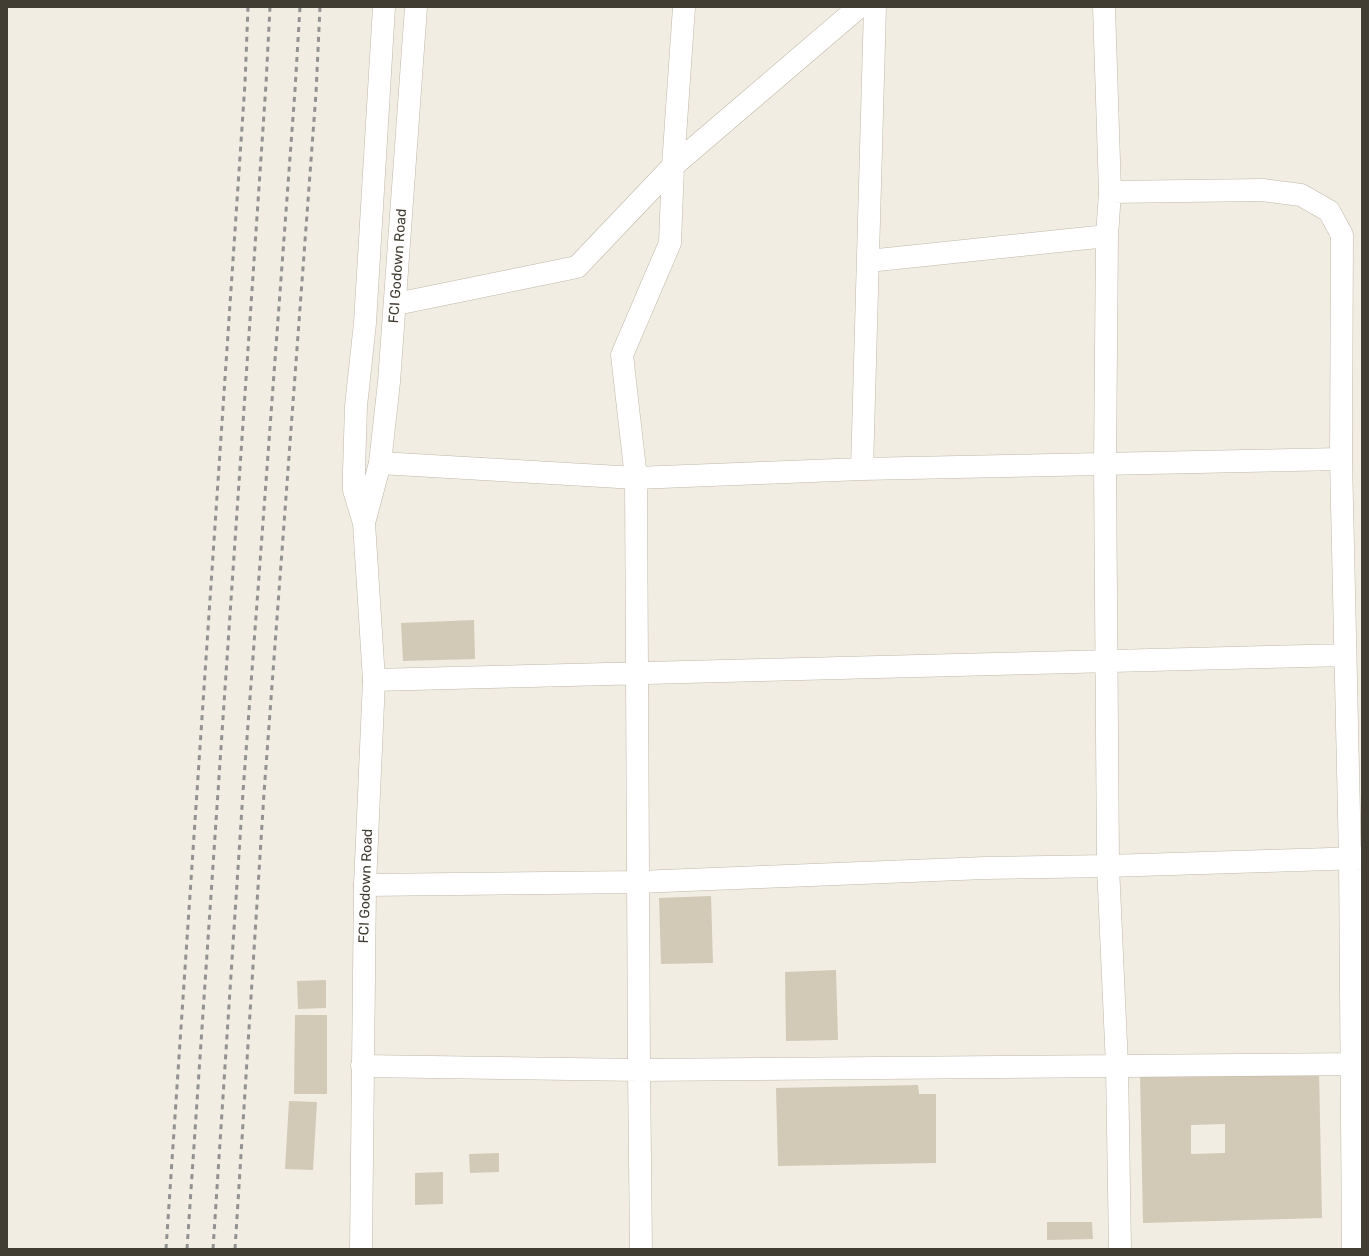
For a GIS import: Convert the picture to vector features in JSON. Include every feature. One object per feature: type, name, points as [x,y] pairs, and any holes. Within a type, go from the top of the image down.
[{"type":"street","name":"FCI Godown Road","points":[[361,1249],[365,885],[374,680],[364,523],[354,490],[356,413],[365,323],[384,7]]},
{"type":"street","name":"FCI Godown Road","points":[[364,523],[380,463],[396,304],[416,7]]},
{"type":"street","points":[[641,1249],[638,1070],[636,478],[622,355],[670,243],[673,166],[684,7]]},
{"type":"street","points":[[396,304],[577,267],[673,166],[859,7]]},
{"type":"street","points":[[862,470],[875,7]]},
{"type":"street","points":[[1104,7],[1110,192],[1107,236],[1105,464],[1108,662],[1108,866],[1117,1066],[1120,1249]]},
{"type":"street","points":[[1110,192],[1262,190],[1302,195],[1329,211],[1342,235],[1341,459],[1345,655],[1356,858],[1357,1064],[1353,1249]]},
{"type":"street","points":[[868,261],[1107,236]]},
{"type":"street","points":[[380,463],[636,478],[862,470],[1341,459]]},
{"type":"street","points":[[374,680],[1345,655]]},
{"type":"street","points":[[365,885],[638,882],[985,868],[1108,866],[1356,858]]},
{"type":"street","points":[[362,1066],[638,1070],[1357,1064]]},
{"type":"street","points":[[1338,1249],[1362,1248]]},
{"type":"building","points":[[474,620],[475,659],[403,661],[401,623]]},
{"type":"building","points":[[711,896],[713,963],[661,964],[659,898]]},
{"type":"building","points":[[836,970],[838,1040],[786,1041],[785,972]]},
{"type":"building","points":[[326,980],[326,1008],[298,1009],[297,981]]},
{"type":"building","points":[[295,1015],[327,1015],[327,1094],[294,1094]]},
{"type":"building","points":[[1319,1070],[1322,1218],[1143,1223],[1140,1074]],"holes":[[[1225,1124],[1225,1153],[1191,1154],[1191,1125]]]},
{"type":"building","points":[[918,1085],[919,1094],[936,1094],[936,1163],[778,1166],[776,1088]]},
{"type":"building","points":[[289,1101],[317,1102],[313,1170],[285,1169]]},
{"type":"building","points":[[499,1153],[499,1172],[470,1173],[469,1154]]},
{"type":"building","points":[[443,1172],[443,1204],[415,1205],[415,1173]]},
{"type":"building","points":[[1047,1222],[1092,1222],[1093,1239],[1047,1240]]},
{"type":"railway","points":[[166,1249],[245,83],[248,7]]},
{"type":"railway","points":[[187,1249],[270,7]]},
{"type":"railway","points":[[213,1249],[243,792],[300,7]]},
{"type":"railway","points":[[235,1249],[264,793],[316,93],[320,7]]}]
